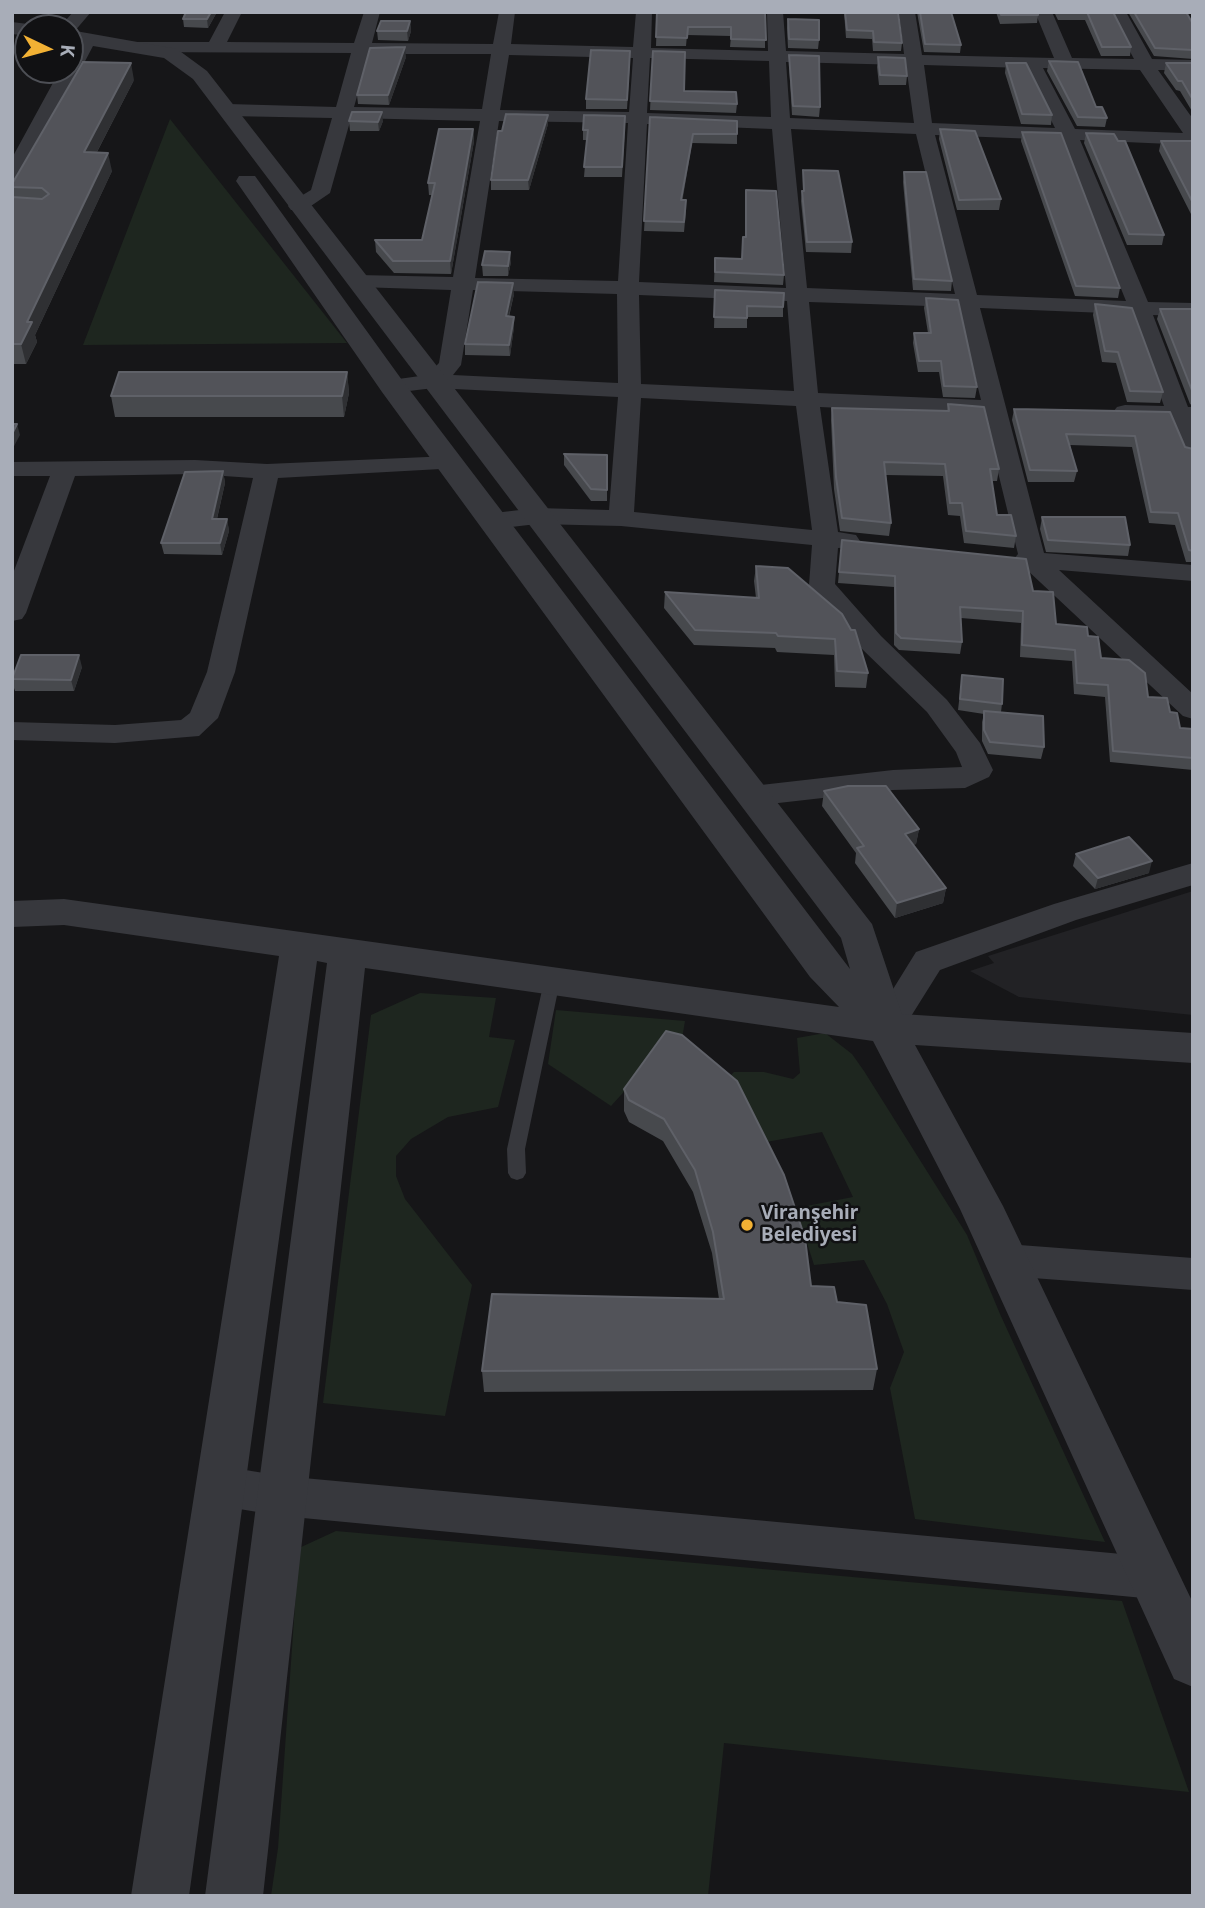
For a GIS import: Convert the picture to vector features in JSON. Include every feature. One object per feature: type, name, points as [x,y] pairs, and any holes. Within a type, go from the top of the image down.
[{"type":"street","points":[[215,48],[234,12]]},
{"type":"street","points":[[298,206],[320,193],[372,12]]},
{"type":"street","points":[[434,381],[450,365],[507,12]]},
{"type":"street","points":[[621,518],[630,393],[628,288],[644,12]]},
{"type":"street","points":[[752,796],[893,780],[965,778],[978,770],[970,750],[937,706],[871,642],[822,586],[826,539],[807,400],[781,125],[775,12]]},
{"type":"street","points":[[907,12],[924,130],[1033,561],[1193,709]]},
{"type":"street","points":[[1043,12],[1065,64]]},
{"type":"street","points":[[1117,12],[1146,65],[1193,133]]},
{"type":"street","points":[[84,36],[170,53],[200,75],[859,934],[886,1028],[981,1206],[1193,1661]]},
{"type":"street","points":[[130,47],[499,49],[1193,65]]},
{"type":"street","points":[[130,47],[160,67],[224,149],[392,386],[824,967],[886,1028]]},
{"type":"street","points":[[1031,63],[1069,136],[1185,414],[1193,452]]},
{"type":"street","points":[[12,180],[53,84]]},
{"type":"street","points":[[228,110],[638,118],[1193,139]]},
{"type":"street","points":[[358,281],[464,282],[1193,310]]},
{"type":"street","points":[[392,386],[434,381],[630,393],[1020,409]]},
{"type":"street","points":[[1099,412],[1185,414]]},
{"type":"street","points":[[12,469],[195,467],[267,471],[450,463]]},
{"type":"street","points":[[12,612],[65,469]]},
{"type":"street","points":[[12,731],[115,734],[189,729],[203,718],[221,672],[267,471]]},
{"type":"street","points":[[494,521],[537,516],[621,518],[867,544]]},
{"type":"street","points":[[1006,558],[1193,573]]},
{"type":"street","points":[[886,1028],[928,961],[1065,912],[1193,874]]},
{"type":"street","points":[[12,914],[64,912],[886,1028],[1193,1048]]},
{"type":"street","points":[[160,1896],[300,945]]},
{"type":"street","points":[[234,1896],[348,952]]},
{"type":"street","points":[[1006,1260],[1193,1273]]},
{"type":"street","points":[[221,1486],[282,1496],[1154,1578]]},
{"type":"lane","points":[[517,1173],[516,1150],[552,981]]},
{"type":"shaded area","points":[[170,119],[347,343],[83,345]]},
{"type":"shaded area","points":[[1193,891],[1193,1015],[1019,997],[970,971],[994,963],[988,956]]},
{"type":"shaded area","points":[[420,993],[496,998],[489,1037],[515,1040],[498,1107],[448,1117],[411,1139],[396,1156],[396,1176],[405,1199],[472,1285],[445,1416],[323,1403],[371,1015]]},
{"type":"shaded area","points":[[556,1010],[685,1021],[682,1039],[661,1051],[611,1106],[548,1064]]},
{"type":"shaded area","points":[[825,1033],[852,1054],[864,1071],[967,1235],[1000,1314],[1105,1542],[915,1519],[890,1388],[904,1352],[887,1304],[864,1260],[814,1265],[796,1208],[853,1197],[822,1132],[766,1142],[723,1083],[734,1072],[764,1072],[793,1079],[800,1073],[797,1038]]},
{"type":"shaded area","points":[[336,1531],[1122,1601],[1189,1792],[724,1743],[708,1896],[271,1896],[278,1848],[299,1548]]},
{"type":"building","points":[[186,12],[211,12],[207,19],[183,19]]},
{"type":"building","points":[[657,12],[765,12],[766,40],[731,39],[731,27],[688,27],[687,38],[656,37]]},
{"type":"building","points":[[845,12],[898,12],[902,43],[874,42],[873,31],[847,30]]},
{"type":"building","points":[[920,12],[951,12],[961,45],[925,44]]},
{"type":"building","points":[[1000,12],[1038,12],[1038,15],[1001,15]]},
{"type":"building","points":[[1087,12],[1113,12],[1131,47],[1102,47]]},
{"type":"building","points":[[1134,12],[1186,12],[1193,24],[1193,50],[1155,48]]},
{"type":"building","points":[[788,19],[819,20],[819,40],[789,39]]},
{"type":"building","points":[[381,21],[410,21],[407,31],[377,31]]},
{"type":"building","points":[[405,47],[388,95],[357,95],[370,48]]},
{"type":"building","points":[[591,50],[630,51],[627,100],[586,99]]},
{"type":"building","points":[[653,51],[685,52],[684,91],[736,92],[737,104],[650,101]]},
{"type":"building","points":[[789,55],[819,56],[820,107],[793,106]]},
{"type":"building","points":[[878,57],[905,58],[907,76],[880,75]]},
{"type":"building","points":[[1049,61],[1078,62],[1096,107],[1102,107],[1107,118],[1078,117]]},
{"type":"building","points":[[84,62],[131,63],[84,152],[108,153],[27,322],[32,322],[21,344],[12,344],[12,197],[42,199],[49,194],[42,188],[12,187],[70,84],[84,84]]},
{"type":"building","points":[[1006,63],[1026,63],[1052,115],[1022,114]]},
{"type":"building","points":[[1166,63],[1193,63],[1193,100],[1182,81],[1178,81]]},
{"type":"building","points":[[352,112],[382,112],[378,122],[349,121]]},
{"type":"building","points":[[506,114],[548,115],[528,180],[491,180],[498,131],[502,131]]},
{"type":"building","points":[[584,115],[625,116],[622,167],[584,167],[588,130],[583,130]]},
{"type":"building","points":[[650,117],[737,121],[737,134],[693,134],[681,200],[686,200],[684,222],[644,221]]},
{"type":"building","points":[[439,129],[473,129],[450,261],[393,261],[375,240],[422,240],[435,183],[428,183]]},
{"type":"building","points":[[940,129],[975,131],[1001,199],[959,200]]},
{"type":"building","points":[[1022,132],[1061,133],[1120,288],[1076,286]]},
{"type":"building","points":[[1086,133],[1114,134],[1118,141],[1125,141],[1164,235],[1129,234]]},
{"type":"building","points":[[1161,141],[1193,141],[1193,203]]},
{"type":"building","points":[[803,170],[838,171],[852,242],[807,242],[802,191]]},
{"type":"building","points":[[904,172],[926,172],[952,281],[914,279]]},
{"type":"building","points":[[746,190],[776,191],[784,275],[715,272],[715,258],[742,259],[743,237],[746,237]]},
{"type":"building","points":[[485,251],[510,252],[508,266],[482,265]]},
{"type":"building","points":[[478,282],[513,283],[506,316],[514,317],[509,345],[465,344]]},
{"type":"building","points":[[715,290],[784,293],[783,307],[747,306],[747,318],[714,317]]},
{"type":"building","points":[[926,298],[958,300],[977,387],[944,386],[941,361],[919,361],[914,333],[931,333]]},
{"type":"building","points":[[1095,304],[1132,308],[1163,392],[1130,391],[1118,352],[1105,351]]},
{"type":"building","points":[[1160,309],[1193,309],[1193,393]]},
{"type":"building","points":[[119,372],[347,372],[342,396],[111,396]]},
{"type":"building","points":[[948,404],[984,407],[999,469],[990,469],[997,515],[1011,515],[1016,536],[966,531],[962,503],[950,503],[945,464],[884,462],[891,523],[842,518],[836,477],[832,408],[949,411]]},
{"type":"building","points":[[1014,409],[1170,412],[1185,447],[1193,449],[1193,551],[1189,550],[1178,513],[1151,512],[1135,436],[1066,434],[1077,471],[1030,470]]},
{"type":"building","points":[[564,454],[607,455],[607,490],[591,489]]},
{"type":"building","points":[[223,471],[212,519],[227,519],[220,543],[161,543],[185,472]]},
{"type":"building","points":[[1042,517],[1125,517],[1130,545],[1048,540]]},
{"type":"building","points":[[842,540],[1026,559],[1033,591],[1053,592],[1056,624],[1087,627],[1088,636],[1098,637],[1101,658],[1129,660],[1145,673],[1148,697],[1167,698],[1170,712],[1177,713],[1180,728],[1193,729],[1193,758],[1113,751],[1108,685],[1077,683],[1075,650],[1022,645],[1023,611],[960,607],[962,642],[901,638],[896,633],[895,576],[839,572]]},
{"type":"building","points":[[756,566],[788,568],[842,614],[851,630],[855,630],[868,673],[837,671],[835,639],[778,636],[776,633],[695,630],[665,592],[759,598]]},
{"type":"building","points":[[21,655],[79,655],[71,680],[12,679]]},
{"type":"building","points":[[962,675],[1003,679],[1002,704],[960,699]]},
{"type":"building","points":[[984,711],[1043,716],[1044,747],[990,742],[984,730]]},
{"type":"building","points":[[848,786],[886,786],[919,829],[905,834],[946,888],[897,903],[857,848],[864,846],[824,791]]},
{"type":"building","points":[[1129,837],[1152,861],[1098,878],[1076,854]]},
{"type":"building","name":"Viranşehir Belediyesi","points":[[666,1031],[682,1035],[737,1081],[784,1175],[805,1238],[811,1286],[834,1287],[837,1302],[866,1305],[877,1369],[482,1371],[492,1294],[724,1299],[713,1232],[695,1170],[664,1119],[629,1100],[624,1089]]},
{"type":"place","name":"Viranşehir Belediyesi","points":[[747,1225]]}]
